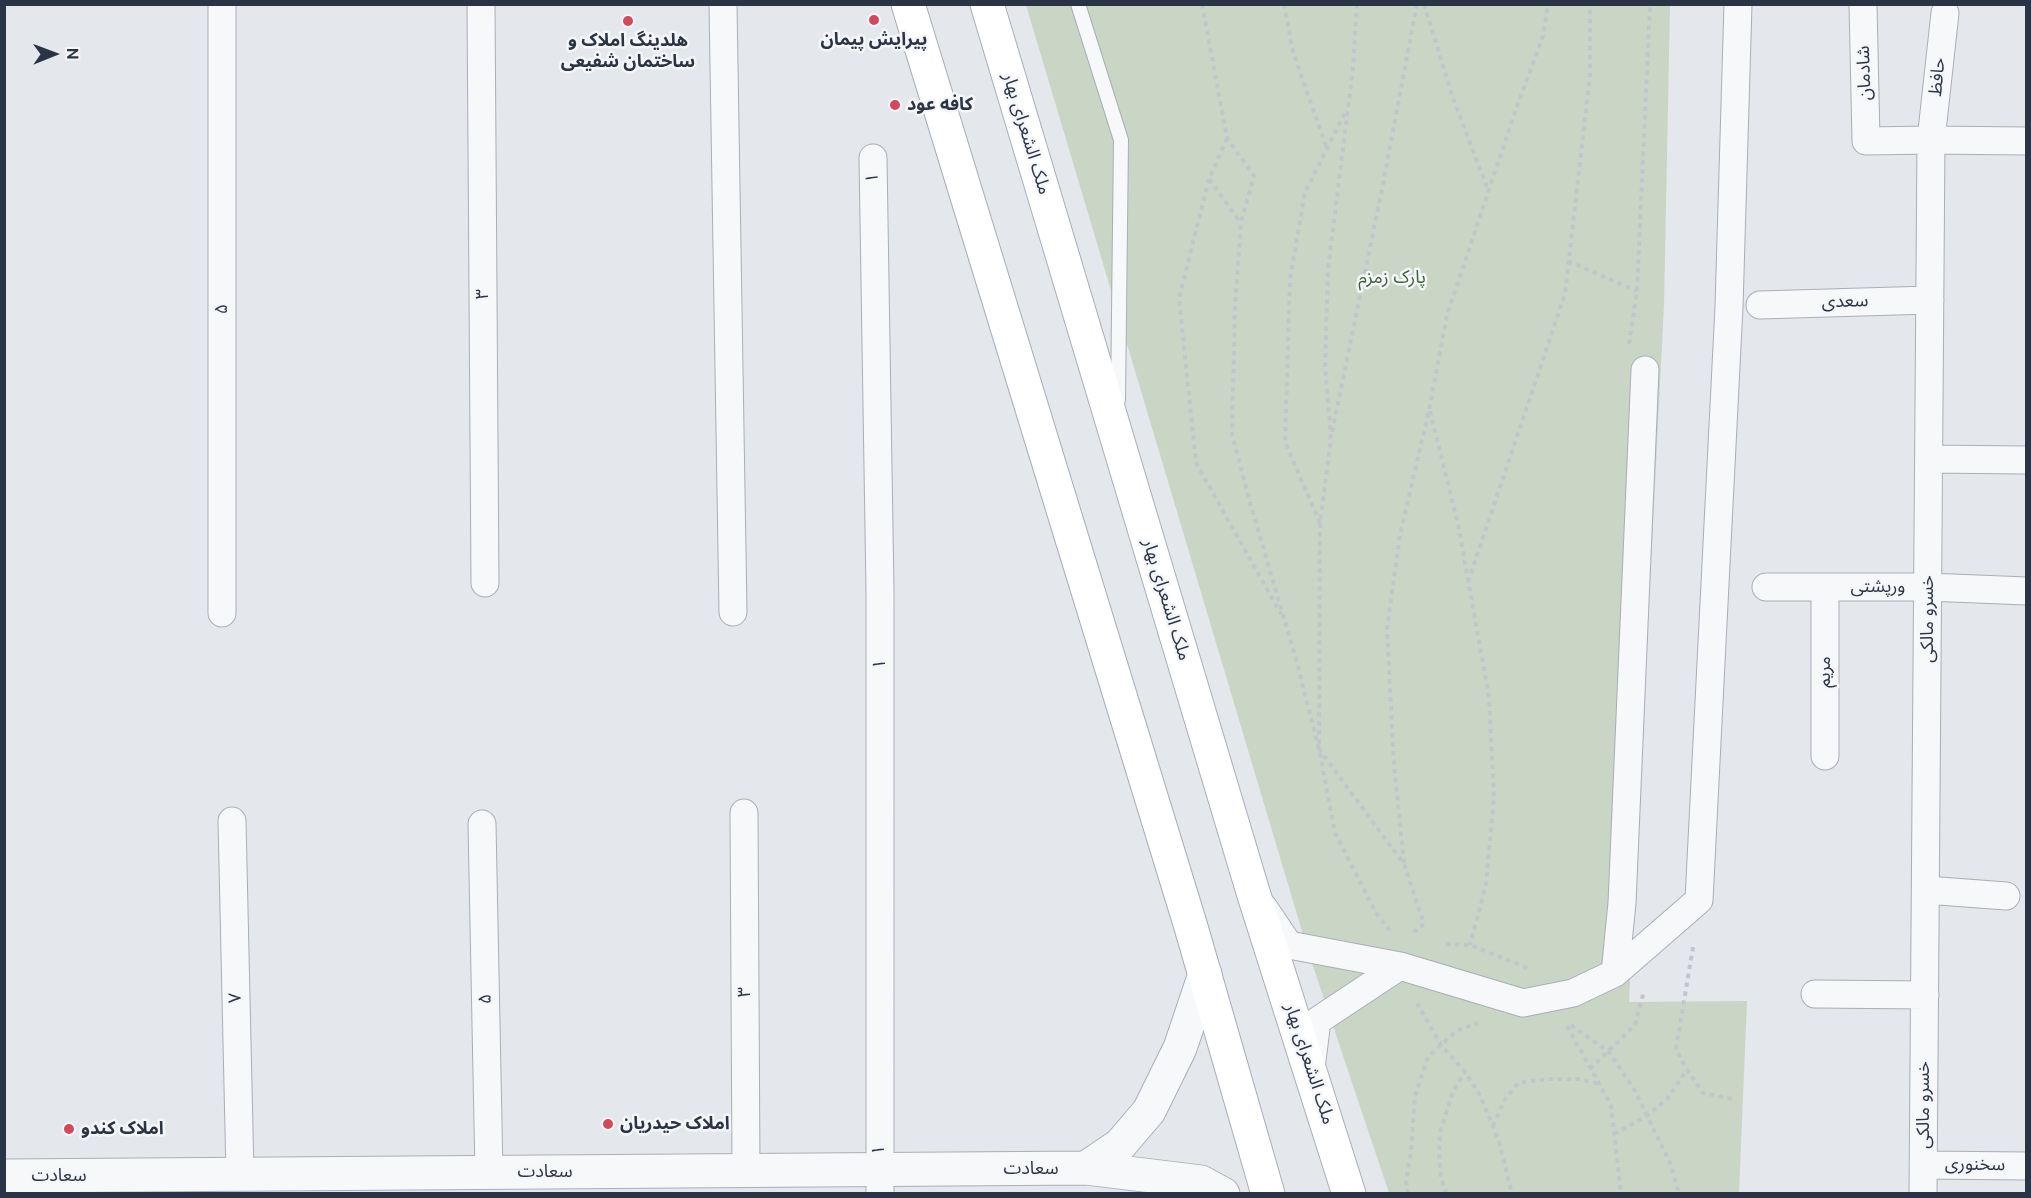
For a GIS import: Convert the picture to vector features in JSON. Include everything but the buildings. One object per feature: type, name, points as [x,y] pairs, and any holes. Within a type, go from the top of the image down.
[{"type":"main road","points":[[908,4],[1205,974],[1268,1194]]},
{"type":"main road","name":"ملک الشعرای بهار","points":[[987,4],[1253,892],[1349,1194]]},
{"type":"street","name":"۵","points":[[222,4],[222,614]]},
{"type":"street","name":"۳","points":[[481,4],[485,583]]},
{"type":"street","points":[[723,4],[733,612]]},
{"type":"street","points":[[1253,892],[1289,945],[1400,966],[1523,1003],[1573,993],[1615,973],[1699,900],[1729,307],[1738,4]]},
{"type":"street","name":"شادمان","points":[[1863,4],[1866,141],[1931,140]]},
{"type":"street","name":"حافظ","points":[[1931,140],[1945,13]]},
{"type":"street","points":[[1931,140],[2026,141]]},
{"type":"street","name":"خسرو مالکی","points":[[1923,1194],[1931,140]]},
{"type":"street","name":"۱","points":[[873,158],[880,591],[879,1182]]},
{"type":"street","name":"سعدی","points":[[1760,305],[1930,300]]},
{"type":"street","points":[[1615,973],[1622,903],[1645,370]]},
{"type":"street","points":[[1929,459],[2026,460]]},
{"type":"street","name":"ورپشتی","points":[[1766,587],[1928,587],[2026,591]]},
{"type":"street","name":"مریم","points":[[1825,587],[1826,756]]},
{"type":"street","name":"۳","points":[[744,813],[746,1171]]},
{"type":"street","name":"۷","points":[[232,821],[240,1174]]},
{"type":"street","name":"۵","points":[[482,824],[489,1173]]},
{"type":"street","points":[[1926,890],[2006,896]]},
{"type":"street","points":[[1310,1069],[1317,1021],[1400,966]]},
{"type":"street","points":[[1086,1168],[1120,1145],[1149,1111],[1180,1048],[1205,974]]},
{"type":"street","points":[[1815,994],[1925,995]]},
{"type":"street","name":"سخنوری","points":[[1924,1165],[2026,1166]]},
{"type":"street","name":"سعادت","points":[[4,1176],[71,1185],[240,1174],[746,1171],[879,1182],[1086,1168],[1201,1182],[1223,1194]]},
{"type":"lane","points":[[1078,4],[1121,140],[1117,438]]},
{"type":"path","points":[[1202,4],[1227,138],[1254,176],[1241,222],[1234,307],[1232,435],[1319,749],[1335,833],[1376,913],[1394,936]]},
{"type":"path","points":[[1284,4],[1293,52],[1327,149]]},
{"type":"path","points":[[1331,439],[1325,366],[1328,269],[1353,68],[1357,4]]},
{"type":"path","points":[[1404,864],[1319,749],[1320,524],[1331,439],[1417,4]]},
{"type":"path","points":[[1424,4],[1453,98],[1488,191]]},
{"type":"path","points":[[1408,937],[1424,924],[1404,864],[1394,765],[1387,629],[1400,534],[1429,410],[1447,315],[1543,36],[1548,4]]},
{"type":"path","points":[[1468,582],[1565,294],[1590,74],[1590,4]]},
{"type":"path","points":[[1629,348],[1637,291],[1650,4]]},
{"type":"path","points":[[1320,524],[1285,442],[1290,279],[1305,192],[1348,108]]},
{"type":"path","points":[[1227,138],[1209,179],[1179,298],[1196,463],[1285,621]]},
{"type":"path","points":[[1209,179],[1241,222]]},
{"type":"path","points":[[1568,261],[1637,291]]},
{"type":"path","points":[[1429,410],[1458,524],[1489,697],[1494,797],[1486,884],[1470,945]]},
{"type":"path","points":[[1699,900],[1676,1049],[1703,1093],[1733,1099]]},
{"type":"path","points":[[1435,944],[1470,945],[1536,971]]},
{"type":"path","points":[[1590,1069],[1635,1025],[1646,981],[1643,949]]},
{"type":"path","points":[[1400,966],[1413,997],[1441,1045],[1465,1072],[1481,1097],[1499,1142],[1512,1194]]},
{"type":"path","points":[[1407,1194],[1406,1181],[1411,1152],[1415,1096],[1428,1057],[1456,1031],[1486,1019]]},
{"type":"path","points":[[1621,1194],[1611,1105],[1563,1020],[1609,1052],[1634,1089],[1671,1165],[1679,1194]]},
{"type":"path","points":[[1614,1134],[1647,1116],[1668,1098],[1687,1070]]},
{"type":"path","points":[[1446,1194],[1441,1177],[1440,1133],[1453,1091],[1465,1072]]},
{"type":"path","points":[[1493,1127],[1504,1101],[1518,1083],[1547,1079],[1578,1079],[1599,1084]]},
{"type":"green space","name":"پارک زمزم","points":[[1026,5],[1670,5],[1664,305],[1629,1002],[1747,1001],[1739,1193],[1389,1193],[1307,948]]},
{"type":"place","name":"پیرایش پیمان","points":[[874,20]]},
{"type":"place","name":"هلدینگ املاک و ساختمان شفیعی","points":[[628,21]]},
{"type":"place","name":"کافه عود","points":[[895,105]]},
{"type":"place","name":"املاک حیدریان","points":[[608,1124]]},
{"type":"place","name":"املاک کندو","points":[[69,1129]]}]
